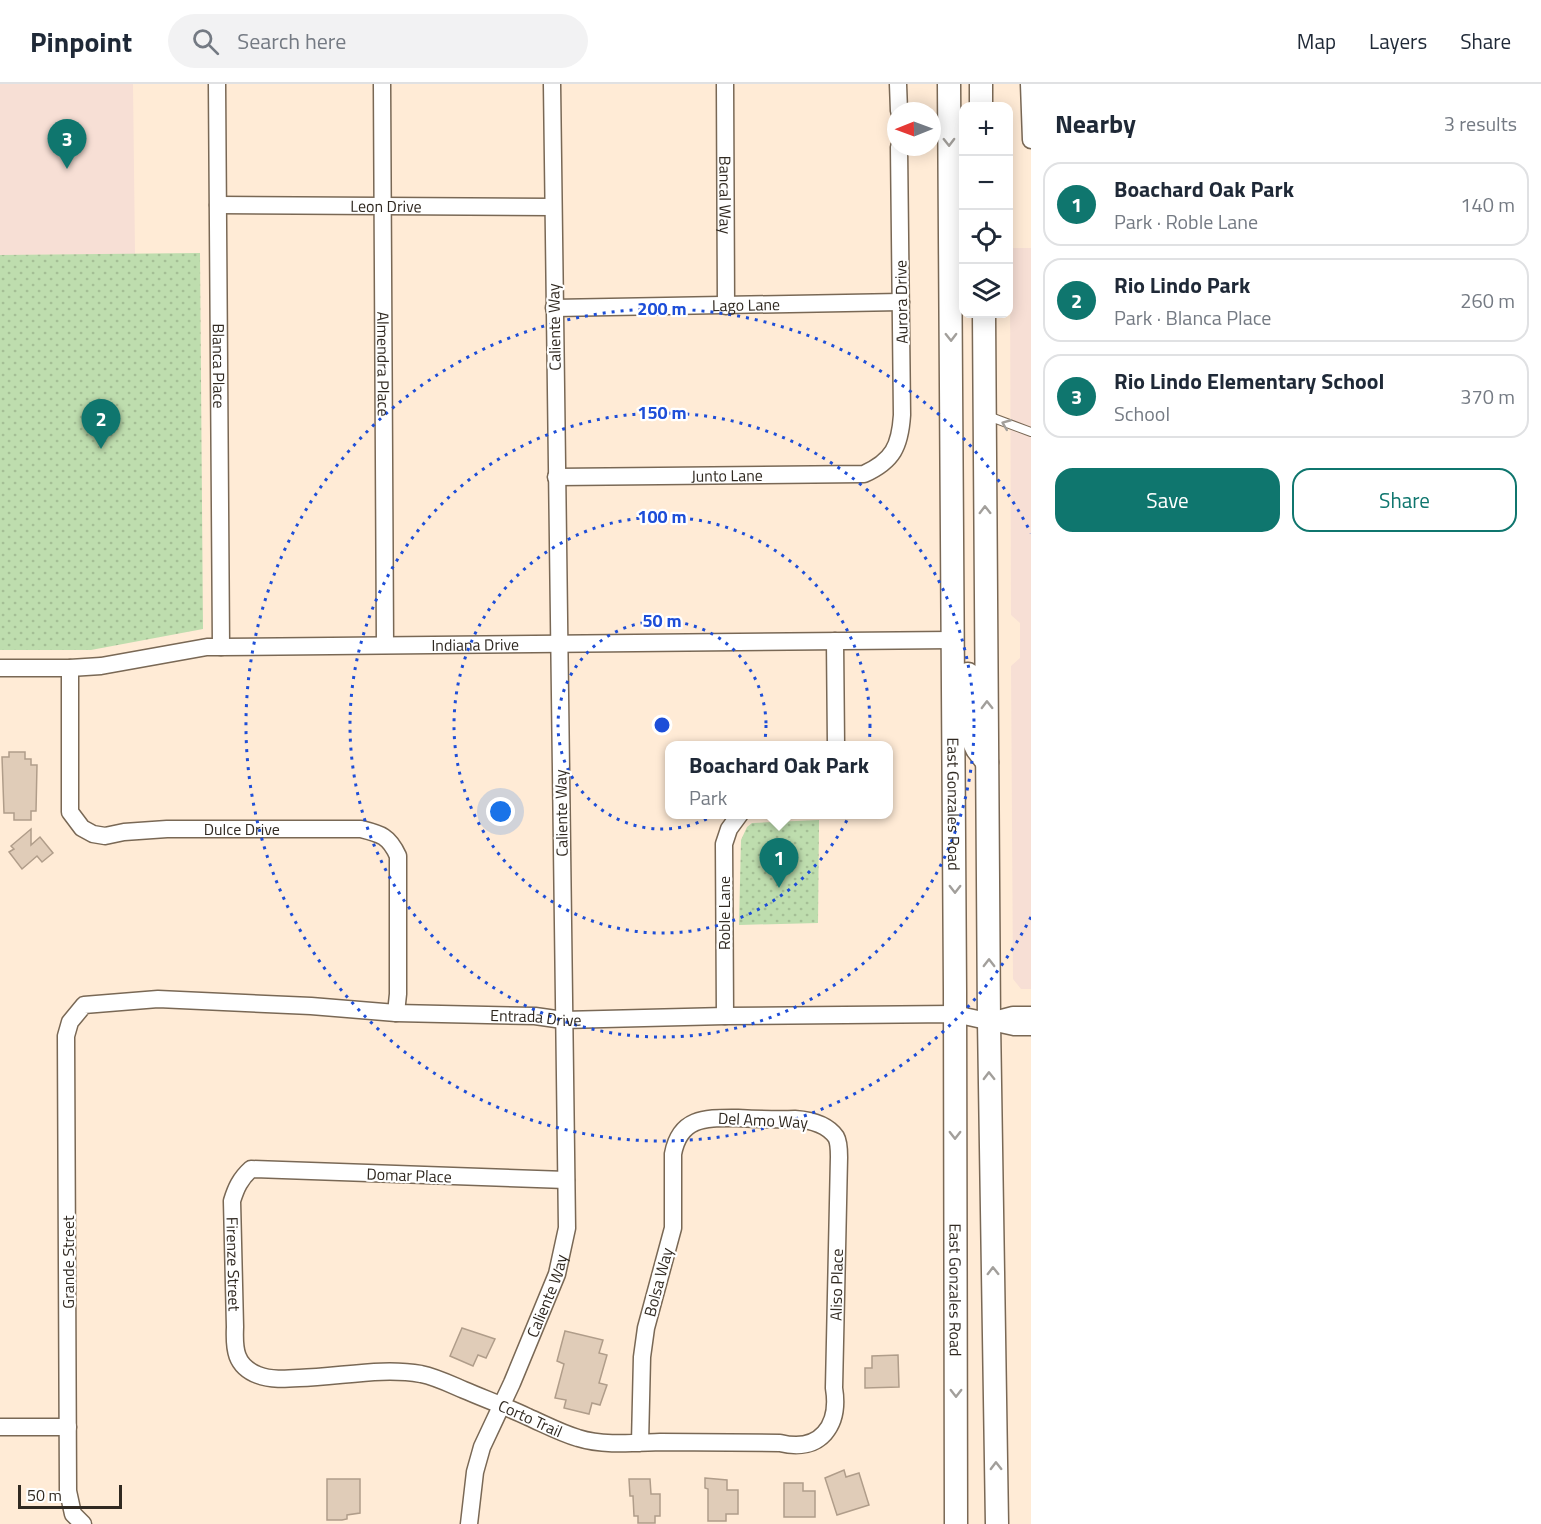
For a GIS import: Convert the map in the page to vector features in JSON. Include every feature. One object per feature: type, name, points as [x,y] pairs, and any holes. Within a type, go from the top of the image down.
[{"type":"main road","name":"East Gonzales Road","points":[[949,84],[956,1524]]},
{"type":"main road","points":[[981,84],[981,102]]},
{"type":"main road","name":"East Gonzales Road","points":[[984,318],[989,1021],[997,1524]]},
{"type":"main road","points":[[952,434],[965,455],[966,623],[987,645]]},
{"type":"main road","points":[[953,640],[967,656],[971,736],[988,764]]},
{"type":"street","name":"Blanca Place","points":[[217,84],[221,647]]},
{"type":"street","name":"Almendra Place","points":[[382,84],[385,645]]},
{"type":"street","name":"Caliente Way","points":[[469,1524],[475,1472],[482,1448],[556,1274],[567,1228],[552,84]]},
{"type":"street","name":"Bancal Way","points":[[725,84],[726,306]]},
{"type":"street","points":[[898,84],[899,102]]},
{"type":"street","points":[[1029,84],[1031,140]]},
{"type":"street","name":"Aurora Drive","points":[[892,455],[901,434],[902,415],[899,156]]},
{"type":"street","name":"Leon Drive","points":[[218,205],[553,207]]},
{"type":"street","name":"Lago Lane","points":[[554,308],[901,302]]},
{"type":"street","name":"Junto Lane","points":[[556,477],[864,474],[880,467],[892,455]]},
{"type":"street","name":"Indiana Drive","points":[[0,668],[70,669],[101,666],[207,647],[953,640]]},
{"type":"street","points":[[835,641],[837,741]]},
{"type":"street","name":"Dulce Drive","points":[[70,669],[70,812],[75,822],[93,834],[105,836],[167,829],[361,829],[381,834],[392,844],[398,856],[396,1013]]},
{"type":"street","name":"Roble Lane","points":[[725,1016],[724,844],[729,829],[736,819]]},
{"type":"street","name":"Entrada Drive","points":[[84,1005],[158,999],[563,1020],[955,1014],[1014,1027],[1031,1027]]},
{"type":"street","name":"Grande Street","points":[[81,1523],[73,1514],[68,1491],[66,1036],[70,1023],[84,1005]]},
{"type":"street","name":"Entrada Drive","points":[[989,1021],[1013,1015],[1031,1015]]},
{"type":"street","name":"Del Amo Way","points":[[688,1125],[708,1118],[795,1119],[819,1124],[835,1136]]},
{"type":"street","name":"Bolsa Way","points":[[640,1443],[643,1347],[673,1228],[675,1144],[680,1133],[688,1125]]},
{"type":"street","name":"Aliso Place","points":[[825,1432],[835,1414],[836,1402],[834,1388],[835,1270],[840,1157],[835,1136]]},
{"type":"street","name":"Domar Place","points":[[251,1169],[566,1180]]},
{"type":"street","name":"Firenze Street","points":[[239,1363],[234,1344],[232,1202],[237,1186],[251,1169]]},
{"type":"street","name":"Corto Trail","points":[[239,1363],[258,1376],[274,1379],[377,1371],[415,1373],[432,1377],[502,1405],[579,1439],[597,1442],[797,1445],[810,1443],[825,1432]]},
{"type":"street","points":[[0,1427],[68,1426]]},
{"type":"lane","points":[[984,415],[1029,432]]},
{"type":"shaded area","points":[[0,84],[133,84],[135,254],[0,255]]},
{"type":"shaded area","points":[[1013,248],[1031,248],[1031,989],[1021,989],[1013,979],[1011,666],[1020,658],[1020,623],[1011,615],[1010,318],[1013,318]]},
{"type":"green space","points":[[200,253],[203,629],[91,650],[0,650],[0,255]]},
{"type":"green space","points":[[819,820],[818,923],[739,925],[741,840],[747,827],[752,823]]},
{"type":"building","points":[[9,752],[25,752],[25,759],[31,759],[31,765],[37,765],[36,811],[31,811],[31,820],[14,820],[14,813],[4,813],[2,757],[9,757]]},
{"type":"building","points":[[31,829],[31,845],[40,837],[53,853],[42,862],[37,856],[22,869],[9,852],[14,849],[11,846]]},
{"type":"building","points":[[462,1328],[495,1339],[486,1358],[478,1355],[473,1366],[450,1356]]},
{"type":"building","points":[[565,1331],[603,1340],[599,1353],[607,1355],[599,1383],[607,1385],[600,1405],[592,1403],[589,1414],[564,1408],[566,1400],[555,1398],[564,1364],[557,1361]]},
{"type":"building","points":[[898,1355],[899,1387],[865,1388],[865,1368],[872,1368],[872,1356]]},
{"type":"building","points":[[844,1470],[846,1477],[859,1473],[869,1505],[837,1515],[825,1478]]},
{"type":"building","points":[[705,1478],[727,1480],[727,1490],[738,1490],[738,1514],[726,1514],[726,1521],[708,1521],[708,1489],[705,1488]]},
{"type":"building","points":[[327,1479],[360,1479],[360,1513],[347,1515],[347,1519],[327,1520]]},
{"type":"building","points":[[629,1479],[650,1479],[651,1494],[660,1494],[660,1516],[655,1516],[655,1523],[638,1523],[638,1516],[634,1516]]},
{"type":"building","points":[[784,1483],[803,1483],[803,1491],[815,1491],[815,1517],[784,1517]]},
{"type":"place","name":"Rio Lindo Elementary School","points":[[67,169]]},
{"type":"place","name":"Rio Lindo Park","points":[[101,449]]},
{"type":"place","name":"Boachard Oak Park","points":[[779,888]]}]
